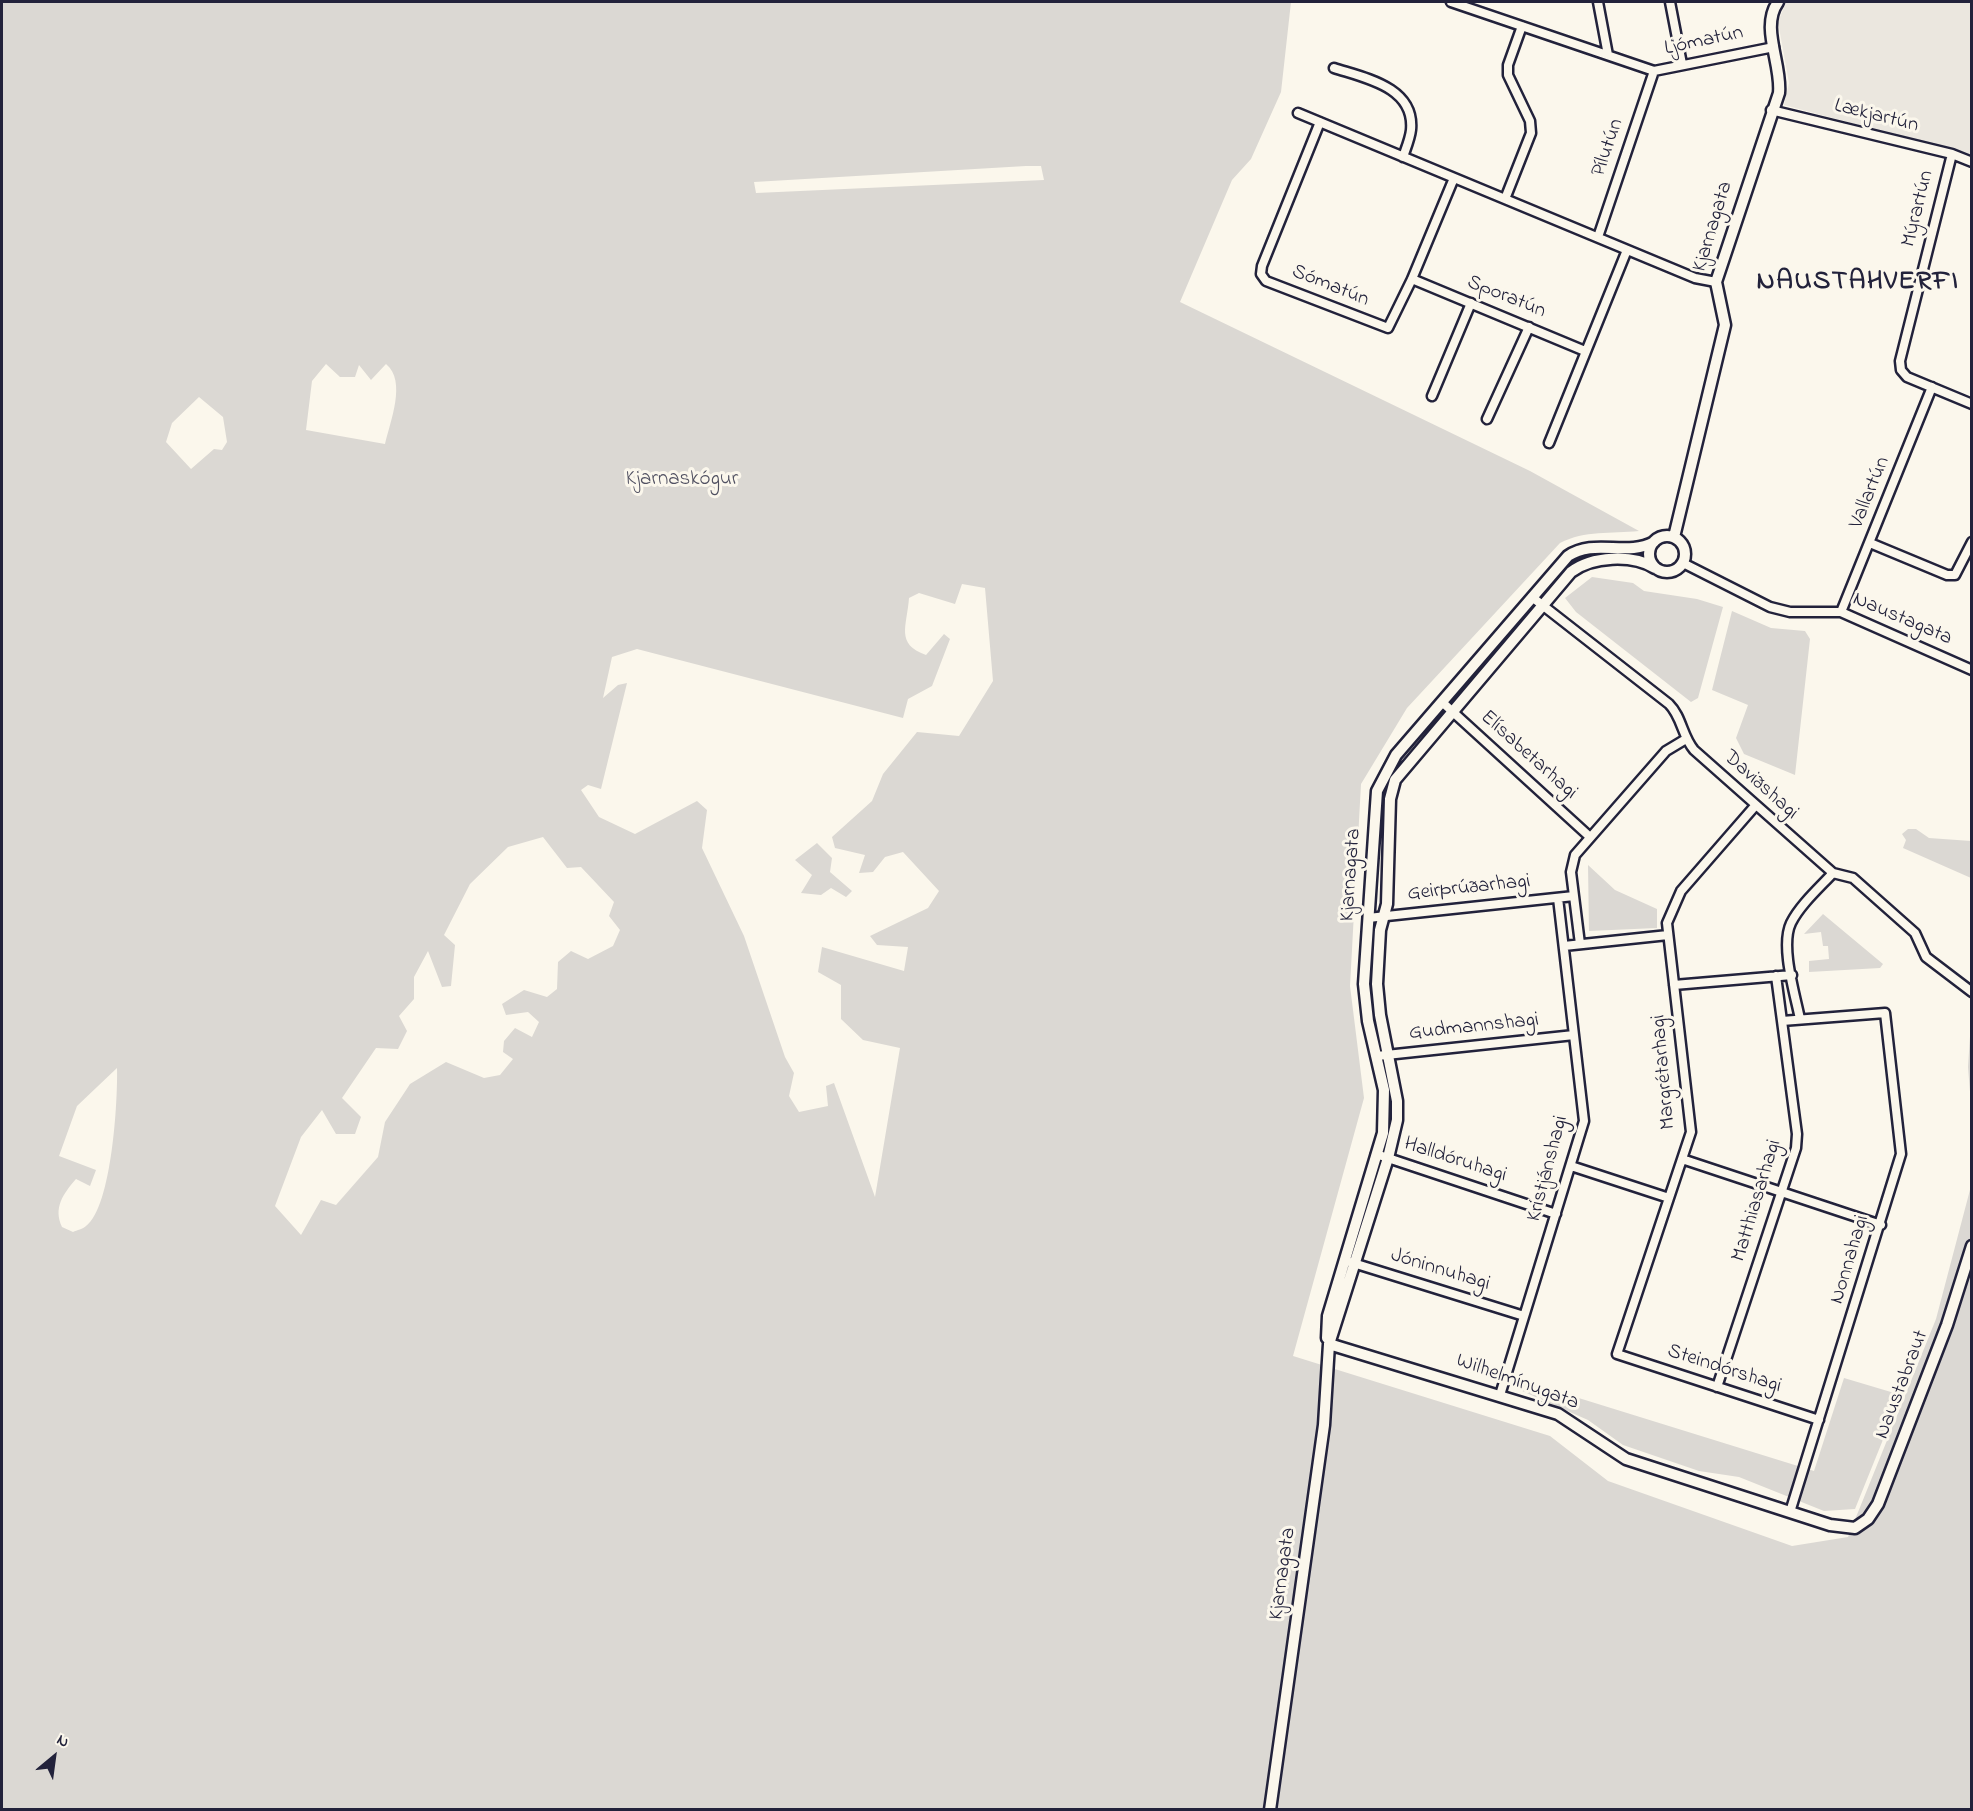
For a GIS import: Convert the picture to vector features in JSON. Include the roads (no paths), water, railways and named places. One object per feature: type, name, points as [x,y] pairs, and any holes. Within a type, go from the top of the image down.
[{"type":"street","name":"Ljómatún","points":[[1451,2],[1654,71],[1774,47]]},
{"type":"street","points":[[1598,2],[1608,55]]},
{"type":"street","points":[[1670,2],[1682,64]]},
{"type":"street","name":"Kjarnagata","points":[[1674,537],[1725,325],[1716,282],[1771,110],[1779,93],[1780,80],[1770,19],[1778,2]]},
{"type":"street","points":[[1505,199],[1531,133],[1530,121],[1508,75],[1508,65],[1522,26]]},
{"type":"street","points":[[1335,68],[1386,86],[1401,98],[1411,129],[1403,157]]},
{"type":"street","name":"Pílutún","points":[[1598,237],[1654,71]]},
{"type":"street","name":"Lækjartún","points":[[1771,110],[1952,154],[1971,162]]},
{"type":"street","points":[[1298,113],[1695,278],[1716,282]]},
{"type":"street","name":"Sómatún","points":[[1320,122],[1261,274],[1266,281],[1388,328],[1412,279],[1454,178]]},
{"type":"street","name":"Mýrartún","points":[[1952,154],[1900,361],[1901,370],[1907,377],[1971,404]]},
{"type":"street","points":[[1549,443],[1627,250]]},
{"type":"street","name":"Sporatún","points":[[1412,279],[1585,351]]},
{"type":"street","points":[[1432,396],[1471,303]]},
{"type":"street","points":[[1487,418],[1529,327]]},
{"type":"street","name":"Vallartún","points":[[1841,612],[1932,387]]},
{"type":"street","points":[[1663,537],[1674,537],[1684,549],[1683,563],[1673,572],[1666,573],[1655,568],[1649,558],[1654,542],[1663,537]]},
{"type":"street","name":"Kjarnagata","points":[[1350,1262],[1388,1158],[1397,1120],[1397,1101],[1368,1021],[1364,984],[1377,791],[1396,755],[1532,597],[1573,553],[1587,548],[1634,547],[1654,542]]},
{"type":"street","points":[[1870,543],[1947,575],[1955,575],[1971,542]]},
{"type":"street","name":"Kjarnagata","points":[[1270,1809],[1324,1425],[1329,1344],[1383,1133],[1385,1109],[1378,999],[1380,930],[1387,904],[1390,799],[1395,780],[1571,572],[1588,561],[1638,561],[1655,568]]},
{"type":"street","name":"Naustagata","points":[[1683,563],[1770,607],[1790,612],[1841,612],[1971,670]]},
{"type":"street","name":"Daviðshagi","points":[[1532,597],[1669,704],[1677,714],[1686,739],[1694,750],[1833,873],[1853,878],[1915,933],[1926,957],[1971,992]]},
{"type":"street","name":"Elísabetarhagi","points":[[1442,702],[1590,837]]},
{"type":"street","points":[[1580,944],[1574,896],[1573,861],[1590,837],[1666,751],[1686,739]]},
{"type":"street","name":"Margrétarhagi","points":[[1617,1354],[1691,1132],[1667,923],[1681,891],[1755,806]]},
{"type":"street","points":[[1782,1021],[1800,1019],[1787,943],[1790,925],[1833,873]]},
{"type":"street","name":"Geirþrúðarhagi","points":[[1368,918],[1574,896]]},
{"type":"street","name":"Kristjánshagi","points":[[1500,1395],[1584,1121],[1558,898]]},
{"type":"street","points":[[1564,946],[1668,935]]},
{"type":"street","points":[[1674,985],[1792,975]]},
{"type":"street","name":"Matthiasarhagi","points":[[1717,1387],[1795,1155],[1797,1134],[1776,976]]},
{"type":"street","name":"Nonnahagi","points":[[1790,1512],[1881,1225],[1901,1154],[1885,1013],[1800,1019]]},
{"type":"street","name":"Gudmannshagi","points":[[1382,1055],[1574,1035]]},
{"type":"street","name":"Halldóruhagi","points":[[1376,1154],[1556,1214]]},
{"type":"street","points":[[1682,1159],[1881,1225]]},
{"type":"street","points":[[1571,1166],[1669,1197]]},
{"type":"street","name":"Naustabraut","points":[[1855,1528],[1868,1519],[1878,1504],[1947,1325],[1971,1246]]},
{"type":"street","name":"Jóninnuhagi","points":[[1350,1262],[1524,1316]]},
{"type":"street","name":"Wilhelmínugata","points":[[1329,1344],[1500,1395],[1569,1419],[1626,1459],[1838,1528],[1855,1528]]},
{"type":"street","name":"Steindórshagi","points":[[1617,1354],[1819,1420]]},
{"type":"district","name":"NAUSTAHVERFI","points":[[1858,284]]},
{"type":"park label","name":"Kjarnaskógur","points":[[682,481]]}]
